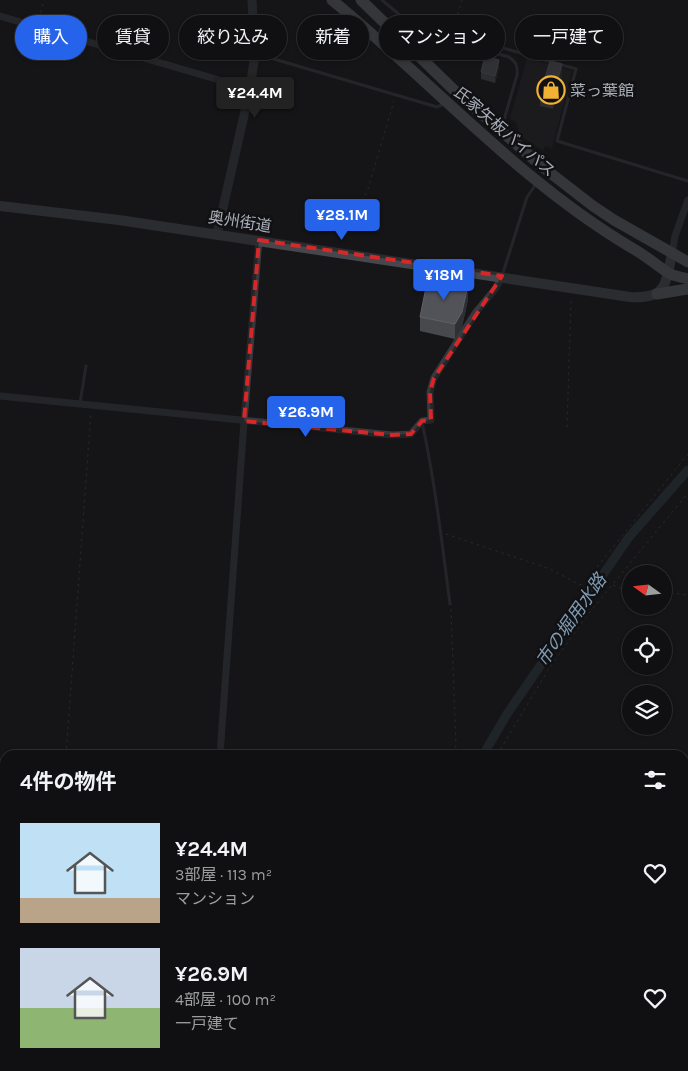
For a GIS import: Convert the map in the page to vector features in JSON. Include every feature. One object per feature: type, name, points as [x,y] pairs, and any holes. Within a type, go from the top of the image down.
[{"type":"highway","name":"氏家矢板バイパス","points":[[332,0],[537,182],[596,226],[649,258],[668,273]]},
{"type":"highway","name":"氏家矢板バイパス","points":[[361,0],[379,17]]},
{"type":"highway","name":"氏家矢板バイパス","points":[[424,60],[455,91],[525,152],[593,206],[672,254]]},
{"type":"highway","points":[[672,254],[688,262]]},
{"type":"highway","points":[[668,273],[688,279]]},
{"type":"highway","points":[[658,294],[688,289]]},
{"type":"main road","name":"奥州街道","points":[[0,206],[102,217],[502,276],[630,297],[658,294]]},
{"type":"main road","points":[[658,294],[664,286],[672,254]]},
{"type":"street","points":[[252,0],[253,15]]},
{"type":"street","points":[[0,16],[15,20]]},
{"type":"street","points":[[87,41],[250,90]]},
{"type":"street","points":[[217,234],[250,90],[254,60]]},
{"type":"street","points":[[672,254],[675,236],[688,200]]},
{"type":"street","points":[[220,750],[259,240]]},
{"type":"street","points":[[0,396],[80,402],[244,421],[392,435],[411,434],[422,421],[431,420],[431,385],[440,366],[476,312],[496,288],[502,276]]},
{"type":"lane","points":[[382,0],[400,15]]},
{"type":"lane","points":[[505,48],[576,69],[557,142],[688,181]]},
{"type":"lane","points":[[499,129],[502,127],[506,117],[518,69],[513,60],[505,56]]},
{"type":"lane","points":[[275,60],[437,107],[447,102]]},
{"type":"lane","points":[[502,276],[527,197],[537,182]]},
{"type":"lane","points":[[80,402],[86,366]]},
{"type":"lane","points":[[422,421],[442,534],[450,604]]},
{"type":"path","points":[[40,15],[44,0]]},
{"type":"path","points":[[457,15],[462,0]]},
{"type":"path","points":[[327,216],[361,204],[368,188],[395,96]]},
{"type":"path","points":[[567,428],[572,288]]},
{"type":"path","points":[[66,750],[92,404]]},
{"type":"path","points":[[442,534],[453,535],[550,569],[580,585],[585,582],[688,454]]},
{"type":"path","points":[[501,750],[548,670],[585,618],[688,493]]},
{"type":"path","points":[[613,585],[622,588]]},
{"type":"path","points":[[672,593],[688,595]]},
{"type":"path","points":[[450,604],[456,746],[454,750]]},
{"type":"highlighted area","points":[[259,240],[502,276],[434,378],[430,392],[431,420],[422,421],[411,434],[392,435],[244,421]]},
{"type":"shaded area","points":[[526,60],[534,60],[572,71],[552,148],[545,146],[543,151],[521,136],[516,122],[510,119]]},
{"type":"building","points":[[484,60],[499,60],[495,76],[481,72]]},
{"type":"building","points":[[550,61],[562,64],[553,98],[540,95]]},
{"type":"building","points":[[428,277],[468,285],[462,312],[455,324],[420,317]]},
{"type":"waterway","name":"市の堀用水路","points":[[486,750],[507,714],[629,537],[688,470]]},
{"type":"place","name":"菜っ葉館","points":[[551,90]]}]
